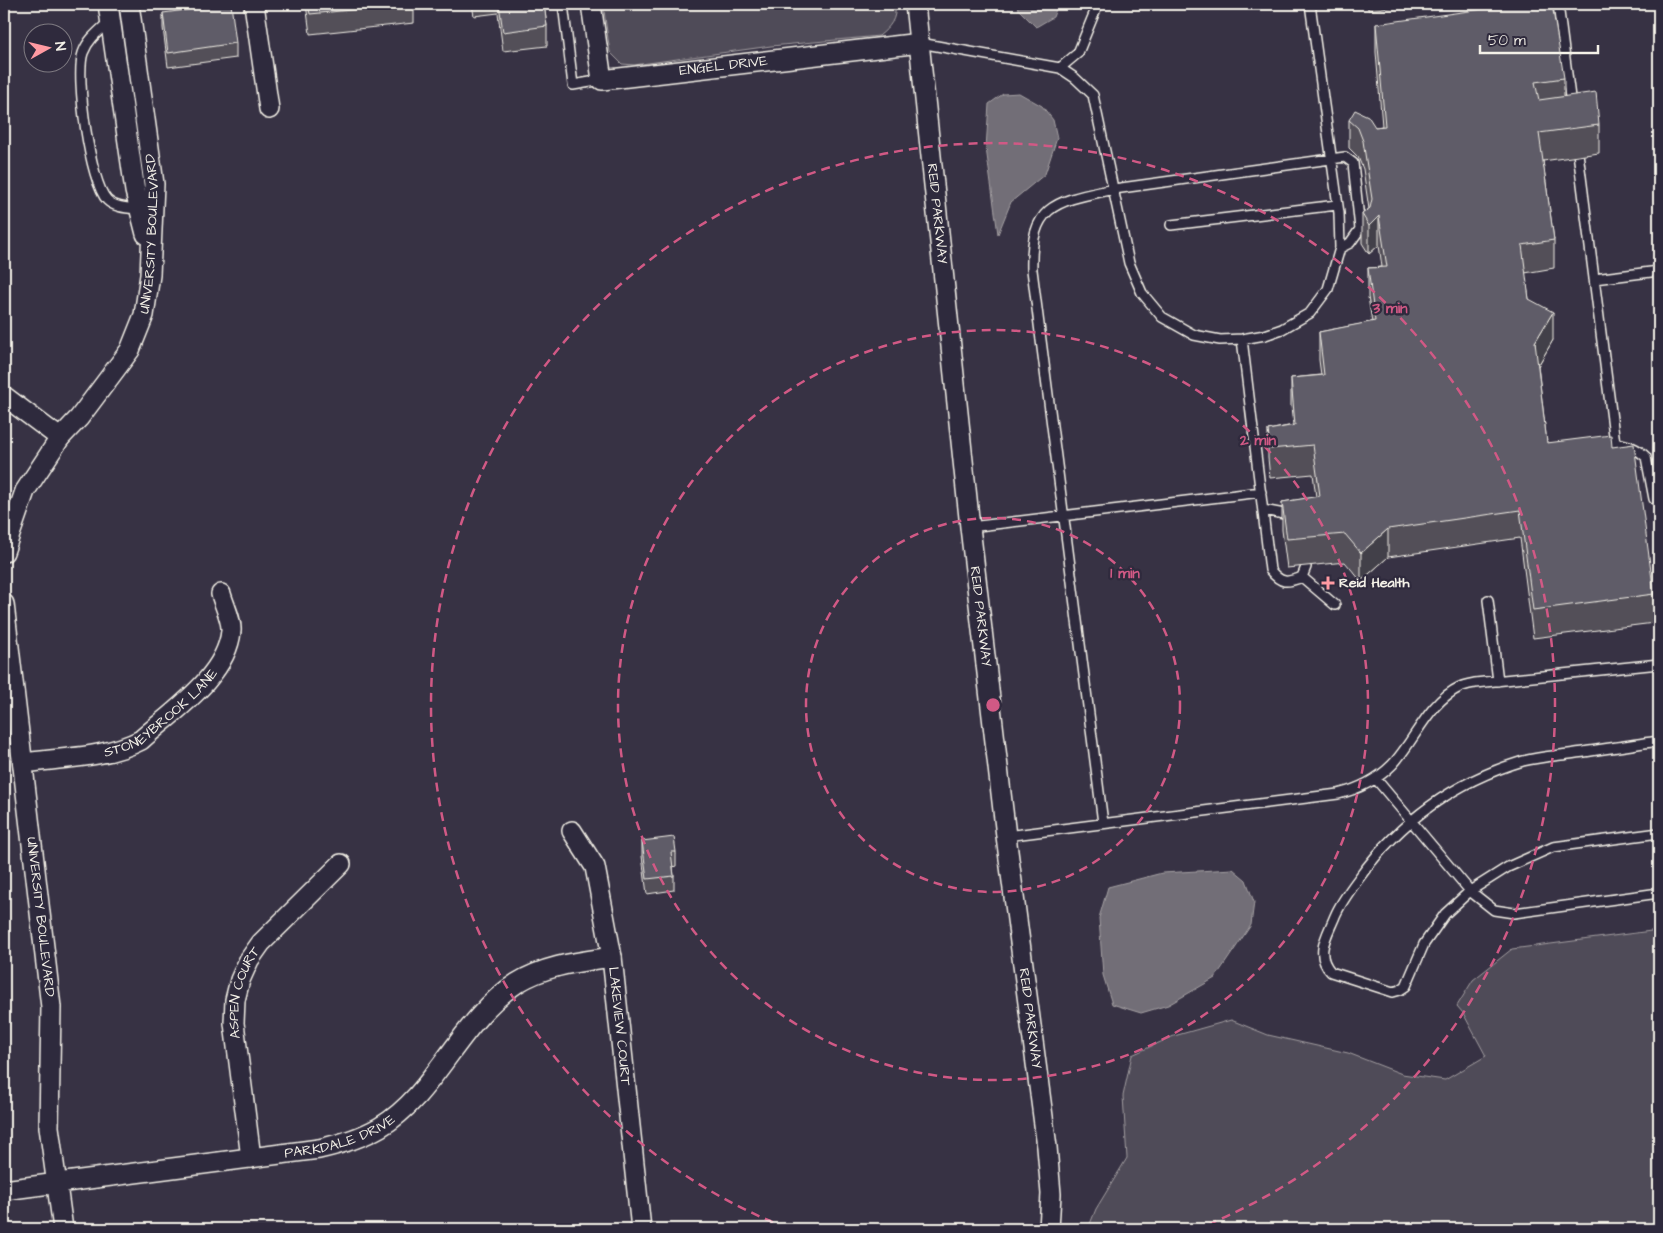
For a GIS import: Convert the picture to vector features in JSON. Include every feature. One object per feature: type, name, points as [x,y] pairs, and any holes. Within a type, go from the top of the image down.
[{"type":"street","name":"UNIVERSITY BOULEVARD","points":[[4,552],[25,491],[60,438],[79,418],[130,350],[144,315],[150,275],[154,184],[129,4]]},
{"type":"street","points":[[254,4],[269,109]]},
{"type":"street","points":[[591,4],[602,80]]},
{"type":"street","name":"REID PARKWAY","points":[[915,4],[970,527],[1006,836],[1047,1148],[1052,1194],[1049,1229]]},
{"type":"street","points":[[109,12],[134,191],[151,252]]},
{"type":"street","name":"ENGEL DRIVE","points":[[602,80],[920,43]]},
{"type":"street","points":[[4,396],[60,438]]},
{"type":"street","name":"STONEYBROOK LANE","points":[[23,763],[102,753],[129,746],[140,740],[208,680],[218,668],[226,651],[231,630],[221,594]]},
{"type":"street","name":"UNIVERSITY BOULEVARD","points":[[4,604],[51,1007],[48,1126],[63,1229]]},
{"type":"street","name":"LAKEVIEW COURT","points":[[572,831],[595,867],[612,957],[641,1229]]},
{"type":"street","name":"ASPEN COURT","points":[[251,1158],[234,1023],[235,1000],[240,980],[249,960],[261,943],[342,864]]},
{"type":"street","name":"PARKDALE DRIVE","points":[[4,1190],[319,1149],[344,1143],[381,1126],[397,1115],[416,1096],[482,1012],[500,995],[519,982],[541,971],[563,964],[612,957]]},
{"type":"lane","points":[[562,4],[573,85],[602,80]]},
{"type":"lane","points":[[1060,68],[1078,54],[1098,4]]},
{"type":"lane","points":[[920,43],[1060,68],[1075,78],[1093,95],[1130,263],[1142,293],[1162,317],[1194,335],[1220,340],[1242,339],[1265,335],[1282,329],[1310,313],[1328,289],[1340,248],[1337,205],[1310,4]]},
{"type":"lane","points":[[1558,4],[1572,112]]},
{"type":"lane","points":[[109,12],[87,42],[82,55],[80,68],[84,121],[98,187],[107,200],[116,206],[140,209]]},
{"type":"lane","points":[[1575,131],[1615,443],[1638,450],[1646,457],[1654,499],[1659,498]]},
{"type":"lane","points":[[1103,823],[1032,270],[1032,250],[1035,231],[1045,214],[1058,202],[1114,188],[1345,157],[1353,163],[1360,230],[1350,243],[1340,248]]},
{"type":"lane","points":[[1171,225],[1337,205]]},
{"type":"lane","points":[[1594,280],[1659,271]]},
{"type":"lane","points":[[1242,339],[1270,570],[1278,580],[1290,582],[1302,577],[1306,567]]},
{"type":"lane","points":[[970,527],[1261,492]]},
{"type":"lane","points":[[1263,510],[1284,514],[1300,526]]},
{"type":"lane","points":[[1302,577],[1335,605]]},
{"type":"lane","points":[[1488,600],[1498,681]]},
{"type":"lane","points":[[1006,836],[1338,794],[1359,788],[1376,779],[1392,764],[1434,709],[1460,686],[1659,664]]},
{"type":"lane","points":[[1659,741],[1525,760],[1482,776],[1441,797],[1411,820],[1373,858],[1341,903],[1323,946],[1322,955],[1325,965],[1332,972],[1394,992],[1400,990],[1406,986],[1424,944],[1445,914],[1470,891],[1508,867],[1554,847],[1659,833]]},
{"type":"lane","points":[[1376,779],[1470,891],[1494,910],[1514,913],[1659,893]]},
{"type":"shaded area","points":[[603,4],[895,4],[895,14],[892,22],[879,36],[771,46],[634,65],[622,64],[610,52]]},
{"type":"shaded area","points":[[1017,4],[1058,4],[1053,17],[1036,27],[1018,9]]},
{"type":"shaded area","points":[[1019,93],[1042,106],[1053,120],[1057,138],[1045,174],[1011,202],[998,234],[986,148],[989,104],[1003,94]]},
{"type":"shaded area","points":[[1233,869],[1246,880],[1254,902],[1251,925],[1215,978],[1168,1005],[1141,1013],[1112,1004],[1103,975],[1099,918],[1108,887],[1162,873]]},
{"type":"shaded area","points":[[1659,930],[1659,1229],[1088,1229],[1096,1209],[1127,1158],[1123,1096],[1132,1055],[1174,1036],[1231,1020],[1268,1035],[1348,1053],[1402,1074],[1445,1080],[1486,1056],[1463,1013],[1457,1006],[1473,980],[1512,949]]},
{"type":"building","points":[[231,4],[236,43],[168,53],[163,13]]},
{"type":"building","points":[[308,4],[412,4],[310,14]]},
{"type":"building","points":[[499,4],[544,4],[547,26],[503,32]]},
{"type":"building","points":[[1519,4],[1552,4],[1564,78],[1535,82],[1539,100],[1596,92],[1599,125],[1539,133],[1554,240],[1522,245],[1529,299],[1553,312],[1535,342],[1547,443],[1611,435],[1612,447],[1634,444],[1654,594],[1533,610],[1520,510],[1388,529],[1361,553],[1345,534],[1287,539],[1282,502],[1320,496],[1313,445],[1270,449],[1268,430],[1295,425],[1291,378],[1324,375],[1319,332],[1375,321],[1368,268],[1387,267],[1379,216],[1369,226],[1362,214],[1370,208],[1372,199],[1363,141],[1358,128],[1349,120],[1355,110],[1368,116],[1375,127],[1385,126],[1376,24]]},
{"type":"building","points":[[674,837],[676,852],[671,852],[674,876],[647,879],[642,841]]},
{"type":"place","name":"Reid Health","points":[[1328,583]]}]
